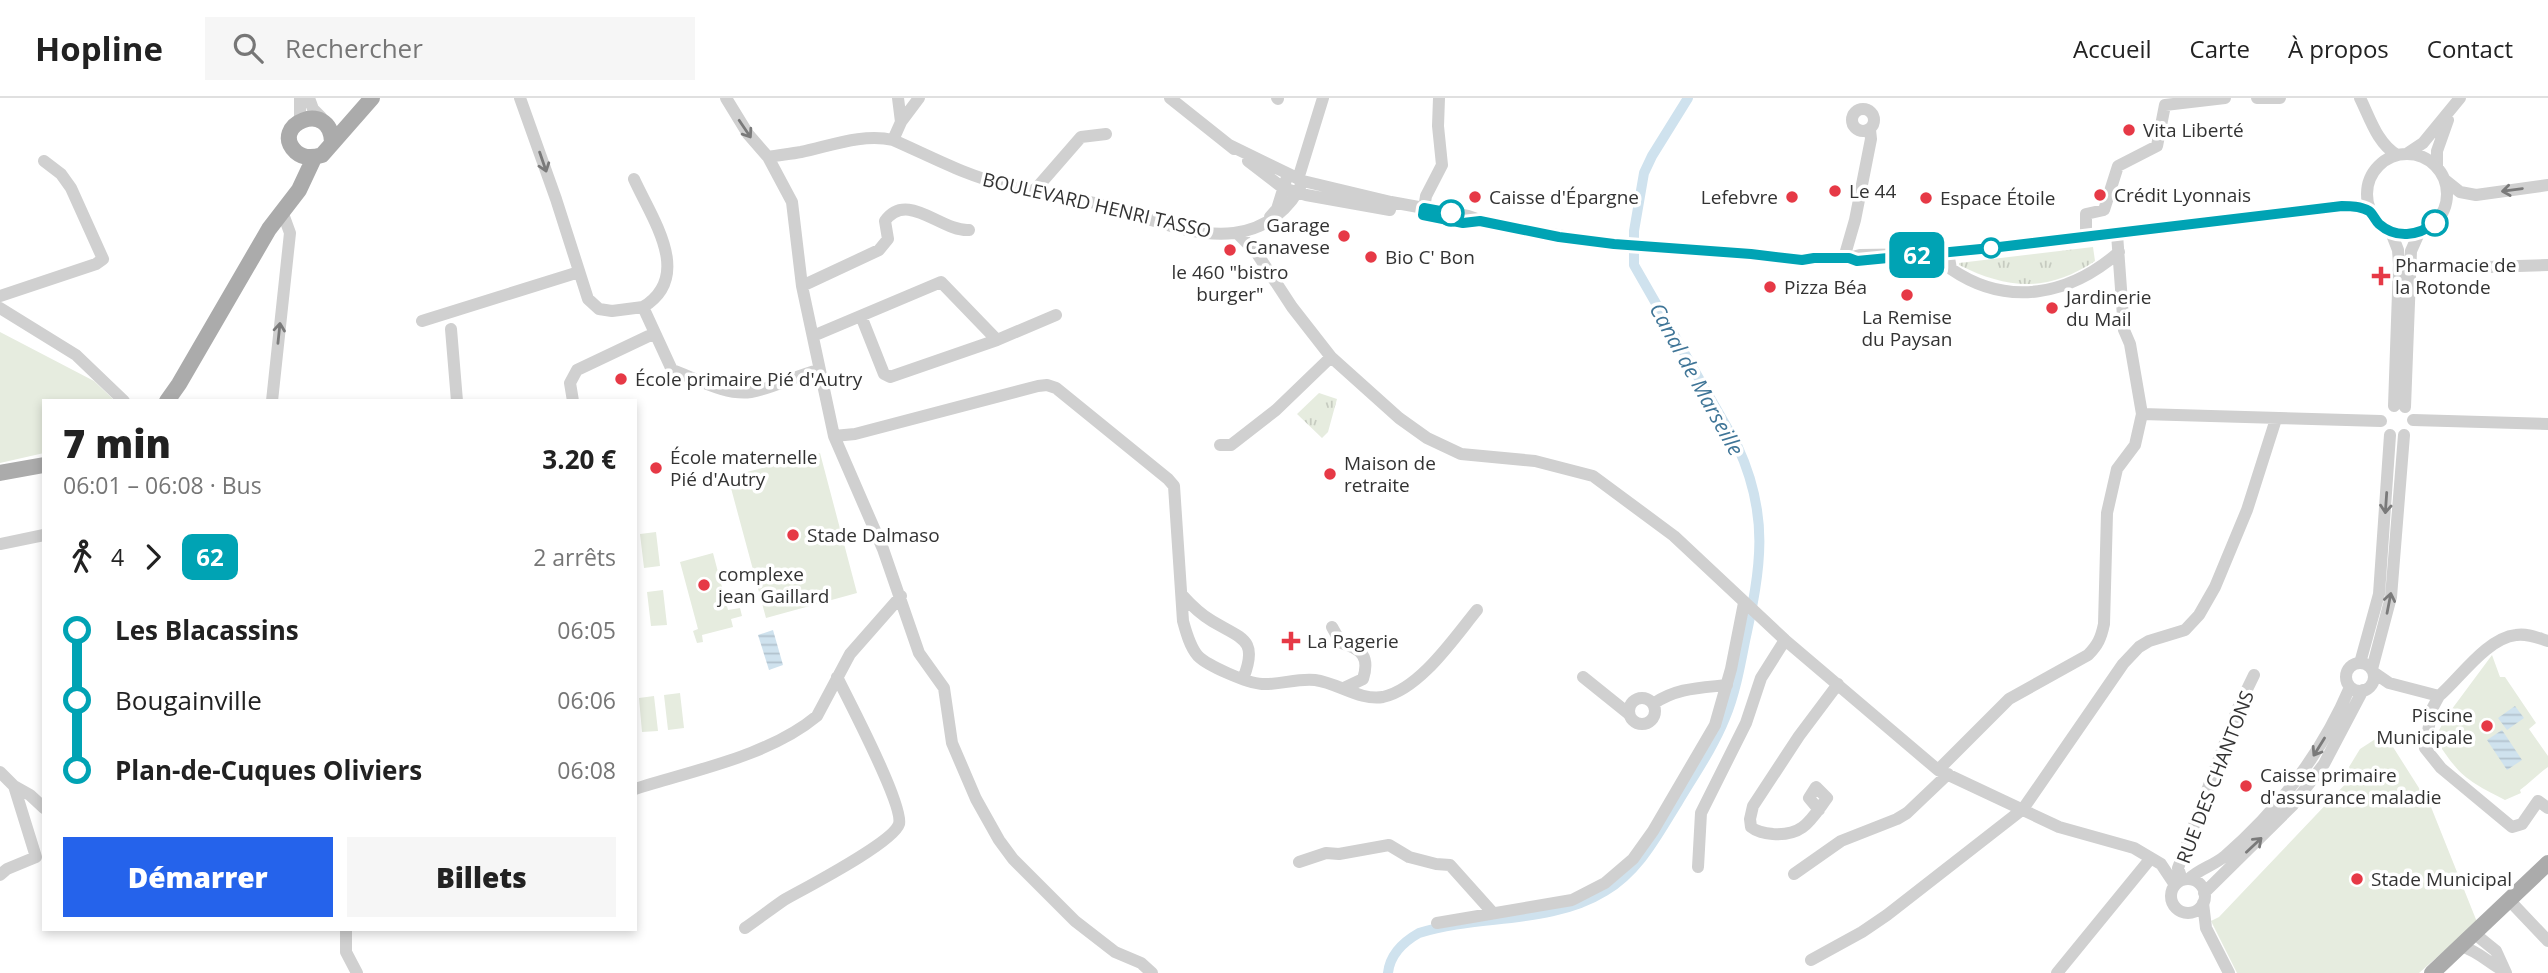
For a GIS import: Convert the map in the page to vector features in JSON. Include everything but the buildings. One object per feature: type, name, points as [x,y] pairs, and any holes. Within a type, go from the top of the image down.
[{"type":"main road","points":[[361,98],[341,118],[323,119],[307,115],[300,118],[292,125],[290,145],[305,158],[322,155],[372,98]]},
{"type":"main road","points":[[323,119],[332,130],[332,142]]},
{"type":"main road","points":[[285,206],[299,169],[297,153]]},
{"type":"main road","points":[[168,399],[251,258],[285,206],[299,190],[314,158]]},
{"type":"main road","points":[[0,473],[42,465]]},
{"type":"main road","points":[[2432,973],[2471,942],[2489,920],[2548,863]]},
{"type":"street","points":[[300,98],[300,118]]},
{"type":"street","points":[[309,98],[313,109],[323,119]]},
{"type":"street","points":[[520,98],[587,299],[599,309],[621,311],[643,307],[662,292],[668,276],[666,250],[634,179]]},
{"type":"street","points":[[726,98],[748,134],[768,157],[792,202],[802,286],[834,436],[901,596],[919,653],[944,688],[952,743],[962,771],[999,840],[1013,859],[1075,921],[1115,952],[1141,962],[1152,973]]},
{"type":"street","points":[[898,98],[901,122]]},
{"type":"street","points":[[893,140],[901,122],[919,98]]},
{"type":"street","points":[[1170,98],[1229,145],[1294,183],[1424,212],[1468,216],[1480,221],[1559,237],[1633,245],[1802,260],[1846,258],[1867,261],[2315,209],[2355,206],[2369,211]]},
{"type":"street","name":"BOULEVARD HENRI TASSO","points":[[768,157],[881,137],[970,175],[1107,206],[1160,223],[1219,233],[1237,233],[1255,226],[1275,213],[1294,183],[1323,98]]},
{"type":"street","points":[[1424,212],[1426,196],[1443,161],[1438,126],[1439,98]]},
{"type":"street","points":[[2087,237],[2086,214],[2104,210],[2118,166],[2157,146],[2165,105],[2225,98]]},
{"type":"street","points":[[2257,98],[2280,98]]},
{"type":"street","points":[[2360,98],[2388,150],[2424,157],[2437,167],[2445,180],[2448,194],[2441,216],[2428,229],[2405,235],[2391,232],[2378,223],[2369,211],[2366,189],[2381,153],[2380,139]]},
{"type":"street","points":[[2377,166],[2423,143],[2460,98]]},
{"type":"street","points":[[2437,167],[2437,151],[2451,112]]},
{"type":"street","points":[[1846,258],[1871,139],[1866,131]]},
{"type":"street","points":[[1034,191],[1081,137],[1106,134]]},
{"type":"street","points":[[0,296],[96,264],[103,259],[71,188],[61,174],[44,161]]},
{"type":"street","points":[[2445,180],[2460,192],[2476,195],[2548,185]]},
{"type":"street","points":[[2315,209],[2354,199],[2366,189]]},
{"type":"street","points":[[272,399],[290,233],[285,206]]},
{"type":"street","points":[[802,286],[879,250],[888,239],[885,221],[897,212],[906,209],[916,211],[952,227],[969,230]]},
{"type":"street","points":[[2391,232],[2398,250],[2399,264],[2399,407],[2413,420],[2548,424]]},
{"type":"street","points":[[1237,233],[1256,252],[1292,307],[1331,357],[1399,418],[1444,447],[1461,454],[1535,461],[1593,476],[1674,536],[1785,640],[1943,772],[2059,827],[2134,848],[2161,864],[2182,881],[2199,883],[2204,898],[2206,928]]},
{"type":"street","points":[[2399,407],[2411,251],[2419,233]]},
{"type":"street","points":[[1794,874],[1841,841],[1907,813],[2009,699],[2081,660],[2099,645],[2104,624],[2107,513],[2117,469],[2135,445],[2142,414],[2130,344],[2124,330],[2117,234]]},
{"type":"street","points":[[1948,252],[1951,270],[1961,276],[1997,288],[2032,292],[2070,285],[2119,253]]},
{"type":"street","points":[[2487,267],[2548,265]]},
{"type":"street","points":[[422,321],[579,272]]},
{"type":"street","points":[[813,336],[941,282],[997,340]]},
{"type":"street","points":[[643,307],[672,370],[733,391],[750,392],[796,375],[820,370]]},
{"type":"street","points":[[0,308],[76,355],[122,399]]},
{"type":"street","points":[[861,316],[884,374],[890,377],[997,340],[1056,315]]},
{"type":"street","points":[[451,329],[457,399]]},
{"type":"street","points":[[573,399],[570,383],[577,370],[655,333]]},
{"type":"street","points":[[1220,445],[1230,445],[1276,410],[1331,357]]},
{"type":"street","points":[[834,436],[855,434],[1038,386],[1056,388],[1174,486],[1183,621],[1187,637],[1198,656],[1243,680],[1263,684],[1317,680],[1345,688],[1357,695],[1383,697],[1419,678],[1477,610]]},
{"type":"street","points":[[2399,407],[2386,410],[2381,421],[2385,432],[2398,437],[2404,435],[2411,429],[2413,420]]},
{"type":"street","points":[[2142,414],[2381,421]]},
{"type":"street","points":[[1811,960],[1887,915],[2023,809],[2123,664],[2139,647],[2149,641],[2185,630],[2199,615],[2215,587],[2247,510],[2276,419]]},
{"type":"street","points":[[2229,973],[2206,928],[2174,905],[2171,895],[2182,881],[2213,866],[2285,796],[2331,727],[2361,688],[2374,680],[2368,668],[2379,594],[2390,435]]},
{"type":"street","points":[[2368,668],[2391,597],[2404,435]]},
{"type":"street","points":[[0,544],[42,535]]},
{"type":"street","points":[[1182,595],[1198,612],[1242,637],[1248,644],[1250,662],[1243,680]]},
{"type":"street","points":[[637,788],[762,749],[817,716],[850,654],[901,596]]},
{"type":"street","points":[[1437,923],[1560,903],[1605,883],[1633,859],[1653,831],[1715,725],[1749,608]]},
{"type":"street","points":[[1332,626],[1341,643],[1353,646],[1363,655],[1367,665],[1363,679],[1345,688]]},
{"type":"street","points":[[2548,641],[2526,635],[2501,639],[2484,652],[2439,696],[2432,709],[2425,741],[2425,748],[2432,759],[2512,827],[2522,824],[2538,801],[2548,808]]},
{"type":"street","points":[[1698,867],[1701,813],[1746,723],[1761,678],[1785,640]]},
{"type":"street","points":[[2361,688],[2346,674],[2351,666],[2368,668],[2389,684]]},
{"type":"street","name":"RUE DES CHANTONS","points":[[2182,881],[2178,868],[2238,708],[2254,675]]},
{"type":"street","points":[[745,928],[782,902],[875,847],[896,830],[899,823],[899,813],[882,772],[837,677]]},
{"type":"street","points":[[1583,677],[1629,714],[1633,722],[1647,724],[1655,713],[1653,704],[1647,699],[1639,698],[1629,706],[1629,714]]},
{"type":"street","points":[[1819,810],[1794,834],[1767,834],[1751,827],[1753,806],[1799,736],[1838,684]]},
{"type":"street","points":[[2361,688],[2389,684],[2439,696]]},
{"type":"street","points":[[1653,704],[1667,694],[1677,691],[1727,685]]},
{"type":"street","points":[[2187,912],[2196,910],[2204,898],[2293,805],[2324,764],[2361,688]]},
{"type":"street","points":[[0,772],[42,806]]},
{"type":"street","points":[[0,875],[6,869],[36,857],[14,786]]},
{"type":"street","points":[[1299,862],[1326,853],[1339,854],[1389,845],[1409,857],[1450,865],[1493,913]]},
{"type":"street","points":[[2057,973],[2151,858]]},
{"type":"street","points":[[2510,901],[2548,941]]},
{"type":"street","points":[[2489,920],[2496,951],[2505,972]]},
{"type":"street","points":[[346,931],[346,952],[357,973]]},
{"type":"street","points":[[2471,942],[2496,951]]},
{"type":"street","points":[[2471,942],[2489,964],[2505,972]]},
{"type":"green space","points":[[2093,247],[2095,261],[2061,278],[2044,282],[2012,283],[1959,265],[1959,263]]},
{"type":"green space","points":[[0,332],[94,381],[113,399],[42,399],[42,453],[0,463]]},
{"type":"green space","points":[[1319,393],[1337,399],[1328,432],[1322,438],[1297,414]]},
{"type":"green space","name":"Stade Dalmaso","points":[[820,453],[857,593],[766,618],[728,477]]},
{"type":"green space","points":[[656,532],[660,566],[644,568],[640,534]]},
{"type":"green space","name":"complexe jean Gaillard","points":[[713,553],[728,610],[740,608],[742,616],[731,619],[733,627],[702,635],[703,642],[697,643],[693,631],[698,629],[680,562]]},
{"type":"green space","points":[[663,590],[667,625],[651,626],[647,592]]},
{"type":"green space","name":"Piscine Municipale","points":[[2492,655],[2500,677],[2505,677],[2536,723],[2529,729],[2548,756],[2548,767],[2520,790],[2521,793],[2505,800],[2464,776],[2435,738],[2446,717]]},
{"type":"green space","points":[[680,693],[684,728],[668,730],[664,695]]},
{"type":"green space","points":[[654,696],[658,731],[642,732],[639,698]]},
{"type":"green space","name":"Stade Municipal","points":[[2377,738],[2393,747],[2431,807],[2477,922],[2419,973],[2237,973],[2211,921],[2219,917],[2353,776],[2349,767],[2360,749]]},
{"type":"water","points":[[773,630],[783,665],[769,670],[758,635]]},
{"type":"water","points":[[2515,706],[2524,718],[2507,730],[2498,718]]},
{"type":"water","points":[[2502,730],[2522,760],[2507,770],[2487,740]]},
{"type":"waterway","name":"Canal de Marseille","points":[[1388,973],[1391,960],[1398,949],[1419,933],[1561,909],[1584,902],[1617,882],[1638,862],[1655,839],[1709,751],[1729,709],[1741,661],[1758,565],[1758,519],[1754,495],[1737,445],[1634,265],[1634,231],[1644,173],[1688,98]]},
{"type":"bus line","name":"62","points":[[1451,213],[1424,208],[1423,215],[1463,223],[1480,221],[1559,237],[1614,244],[1802,260],[1849,258],[1857,261],[2117,234],[2342,206],[2355,206],[2369,211],[2378,223],[2391,232],[2405,235],[2419,233],[2435,223]]},
{"type":"place","name":"Vita Liberté","points":[[2129,130]]},
{"type":"place","name":"Le 44","points":[[1835,191]]},
{"type":"place","name":"Crédit Lyonnais","points":[[2100,195]]},
{"type":"place","name":"Caisse d'Épargne","points":[[1475,197]]},
{"type":"place","name":"Lefebvre","points":[[1792,197]]},
{"type":"place","name":"Espace Étoile","points":[[1926,198]]},
{"type":"place","name":"Garage Canavese","points":[[1344,236]]},
{"type":"place","name":"le 460 \"bistro burger\"","points":[[1230,250]]},
{"type":"place","name":"Bio C' Bon","points":[[1371,257]]},
{"type":"place","name":"Pharmacie de la Rotonde","points":[[2381,276]]},
{"type":"place","name":"Pizza Béa","points":[[1770,287]]},
{"type":"place","name":"La Remise du Paysan","points":[[1907,295]]},
{"type":"place","name":"Jardinerie du Mail","points":[[2052,308]]},
{"type":"place","name":"École primaire Pié d'Autry","points":[[621,379]]},
{"type":"place","name":"École maternelle Pié d'Autry","points":[[656,468]]},
{"type":"place","name":"Maison de retraite","points":[[1330,474]]},
{"type":"place","name":"Stade Dalmaso","points":[[793,535]]},
{"type":"place","name":"complexe jean Gaillard","points":[[704,585]]},
{"type":"place","name":"La Pagerie","points":[[1291,641]]},
{"type":"place","name":"Piscine Municipale","points":[[2487,726]]},
{"type":"place","name":"Caisse primaire d'assurance maladie","points":[[2246,786]]},
{"type":"place","name":"Stade Municipal","points":[[2357,879]]}]
